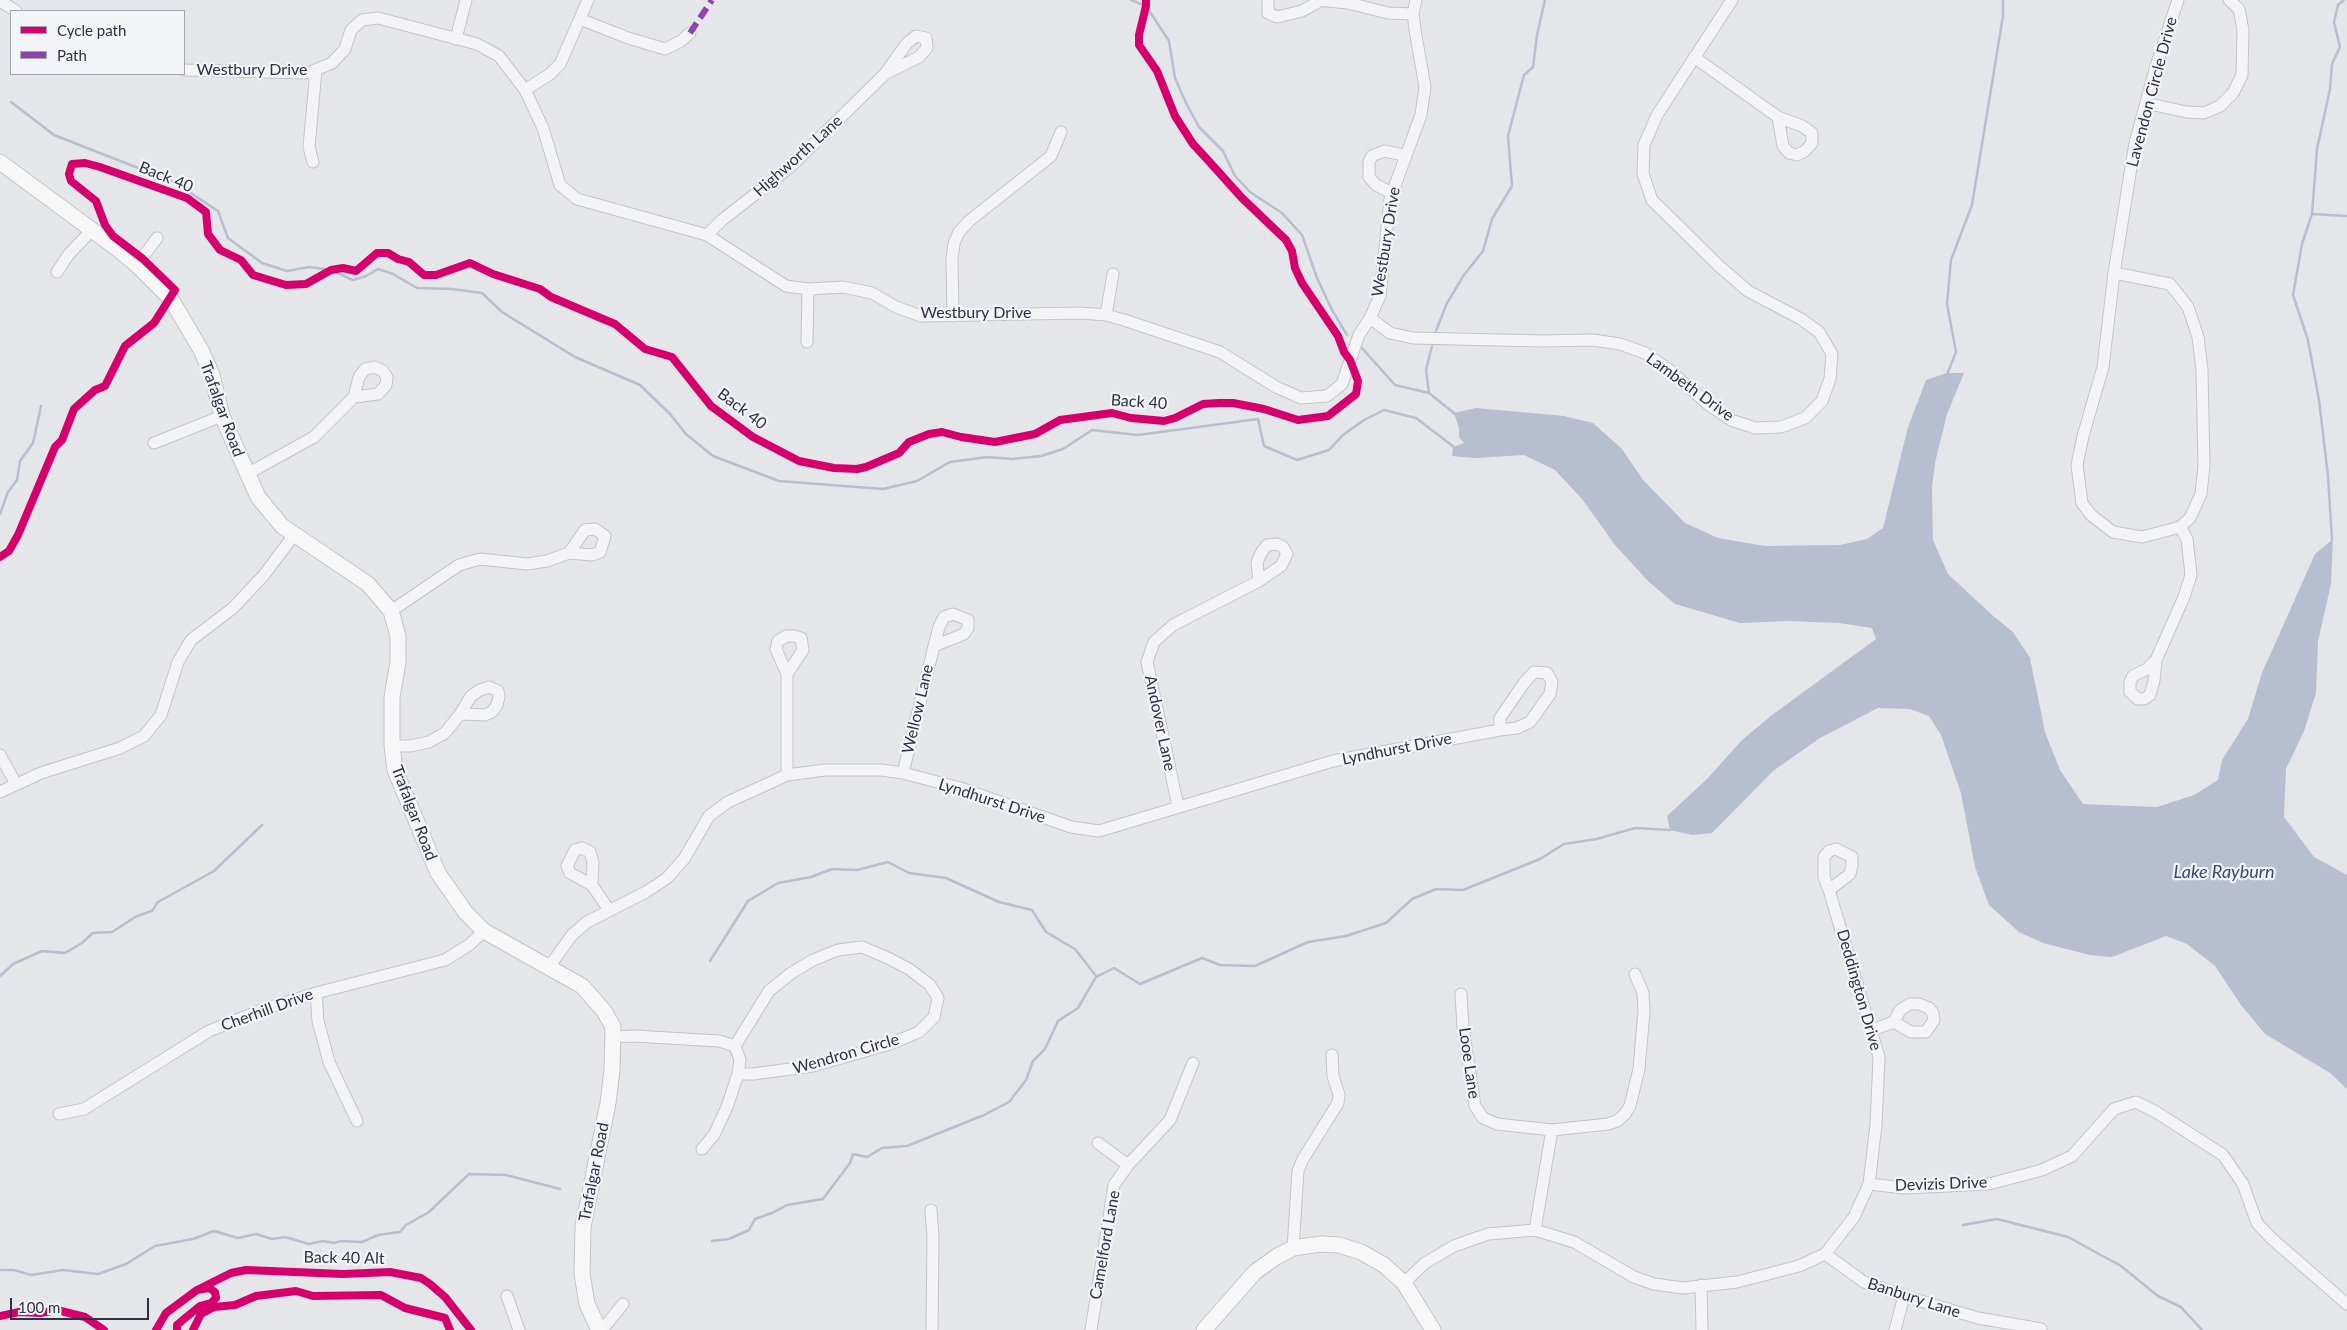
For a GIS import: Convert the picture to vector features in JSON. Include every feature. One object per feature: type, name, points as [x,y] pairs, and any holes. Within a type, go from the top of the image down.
[{"type":"street","points":[[456,39],[466,0]]},
{"type":"street","points":[[525,90],[550,74],[560,64],[588,0]]},
{"type":"street","points":[[1268,0],[1268,13],[1277,18],[1302,11],[1319,0],[1348,3],[1388,13],[1413,14]]},
{"type":"street","name":"Westbury Drive","points":[[185,70],[279,74],[308,73],[332,63],[345,49],[351,30],[362,20],[378,18],[477,44],[499,56],[525,90],[543,128],[560,186],[577,199],[707,235],[786,286],[808,289],[844,287],[872,293],[896,306],[921,316],[1080,313],[1106,315],[1220,352],[1276,387],[1301,398],[1327,396],[1342,384],[1359,335],[1370,318],[1380,296],[1392,193],[1404,156],[1421,115],[1425,87],[1413,14],[1416,0]]},
{"type":"street","name":"Lambeth Drive","points":[[1370,318],[1390,332],[1413,338],[1542,341],[1593,340],[1620,344],[1645,353],[1668,369],[1709,405],[1731,420],[1755,428],[1781,427],[1805,418],[1822,401],[1830,379],[1832,354],[1819,332],[1801,319],[1748,291],[1719,266],[1652,200],[1643,174],[1644,145],[1657,116],[1732,0]]},
{"type":"street","name":"Lavendon Circle Drive","points":[[2178,0],[2135,143],[2114,274],[2103,368],[2083,436],[2077,466],[2082,503],[2091,515],[2113,532],[2142,538],[2180,527]]},
{"type":"street","points":[[2146,103],[2186,112],[2204,113],[2220,106],[2233,93],[2242,75],[2243,30],[2239,9],[2228,0]]},
{"type":"street","points":[[0,1],[14,10]]},
{"type":"street","points":[[580,20],[628,38],[665,49],[681,41],[690,32]]},
{"type":"street","points":[[1694,58],[1778,117]]},
{"type":"street","points":[[313,162],[309,147],[316,70]]},
{"type":"street","name":"Highworth Lane","points":[[707,235],[722,220],[790,167],[885,74]]},
{"type":"street","points":[[953,316],[952,259],[954,243],[959,232],[969,221],[1051,156],[1061,132]]},
{"type":"street","points":[[1392,193],[1376,185],[1369,177],[1368,162],[1372,156],[1384,151],[1404,156]]},
{"type":"street","name":"Trafalgar Road","points":[[0,162],[137,265],[171,299],[184,318],[212,375],[222,416],[258,497],[272,516],[294,535],[368,584],[391,611],[398,645],[398,662],[392,697],[392,746],[395,770],[438,874],[466,913],[484,931],[582,986],[604,1011],[613,1027],[614,1037],[608,1103],[583,1227],[582,1274],[587,1304],[598,1330]]},
{"type":"street","points":[[58,272],[68,254],[92,230]]},
{"type":"street","points":[[137,265],[157,238]]},
{"type":"street","points":[[1106,315],[1113,274]]},
{"type":"street","points":[[2114,274],[2170,284],[2188,307],[2198,337],[2204,406],[2204,466],[2201,494],[2190,518],[2180,527],[2187,539],[2190,575],[2184,597],[2156,660]]},
{"type":"street","points":[[807,342],[808,289]]},
{"type":"street","points":[[247,474],[314,436],[354,397]]},
{"type":"street","points":[[154,443],[222,416]]},
{"type":"street","points":[[0,792],[40,772],[120,748],[144,736],[160,715],[178,662],[190,640],[233,608],[264,575],[294,535]]},
{"type":"street","points":[[391,611],[459,565],[480,559],[533,563],[547,561],[569,553]]},
{"type":"street","name":"Andover Lane","points":[[1178,806],[1150,685],[1147,662],[1154,642],[1173,625],[1259,581]]},
{"type":"street","name":"Wellow Lane","points":[[903,773],[934,646]]},
{"type":"street","name":"Lyndhurst Drive","points":[[549,967],[572,935],[587,922],[646,892],[667,878],[684,859],[710,816],[728,802],[787,775],[826,770],[881,770],[903,773],[960,788],[1071,827],[1099,831],[1178,806],[1333,762],[1517,728],[1530,722],[1550,694],[1552,682],[1547,673],[1534,672],[1524,683],[1500,718],[1500,730]]},
{"type":"street","points":[[787,674],[787,775]]},
{"type":"street","points":[[392,746],[410,746],[429,742],[445,733],[460,714]]},
{"type":"street","points":[[0,755],[16,784]]},
{"type":"street","points":[[592,885],[609,910]]},
{"type":"street","name":"Deddington Drive","points":[[1404,1283],[1425,1263],[1454,1246],[1488,1234],[1536,1230],[1574,1242],[1634,1277],[1654,1284],[1683,1288],[1737,1282],[1798,1266],[1825,1254],[1854,1217],[1870,1184],[1876,1125],[1879,1057],[1829,890]]},
{"type":"street","name":"Cherhill Drive","points":[[60,1114],[84,1109],[210,1031],[264,1009],[316,993],[446,960],[458,953],[484,931]]},
{"type":"street","name":"Wendron Circle","points":[[735,1046],[769,991],[790,974],[813,960],[838,950],[862,947],[909,968],[930,985],[938,998],[934,1017],[924,1027],[918,1032],[890,1044],[813,1066],[753,1074],[738,1074]]},
{"type":"street","points":[[1536,1230],[1552,1130],[1608,1124],[1621,1117],[1630,1106],[1639,1069],[1643,1035],[1643,993],[1634,974]]},
{"type":"street","points":[[316,993],[318,1021],[329,1062],[357,1121]]},
{"type":"street","name":"Looe Lane","points":[[1461,994],[1463,1027],[1475,1106],[1478,1113],[1489,1122],[1497,1124],[1552,1130]]},
{"type":"street","points":[[1872,1030],[1894,1022]]},
{"type":"street","points":[[614,1037],[634,1036],[719,1041],[735,1046],[740,1060],[738,1074],[727,1107],[714,1135],[702,1149]]},
{"type":"street","points":[[1293,1248],[1298,1171],[1302,1159],[1338,1103],[1339,1095],[1333,1076],[1332,1055]]},
{"type":"street","name":"Camelford Lane","points":[[1091,1330],[1114,1185],[1128,1165],[1170,1120],[1193,1064]]},
{"type":"street","name":"Devizis Drive","points":[[1870,1184],[1904,1188],[1989,1184],[2042,1170],[2072,1156],[2114,1109],[2136,1102],[2156,1112],[2223,1155],[2244,1184],[2258,1223],[2271,1238],[2347,1304]]},
{"type":"street","points":[[1098,1143],[1128,1165]]},
{"type":"street","points":[[931,1210],[933,1237],[932,1330]]},
{"type":"street","points":[[1204,1330],[1255,1272],[1293,1248],[1322,1244],[1339,1245],[1361,1252],[1384,1265],[1404,1283],[1433,1330]]},
{"type":"street","name":"Banbury Lane","points":[[1825,1254],[1864,1282],[1978,1318],[2042,1330]]},
{"type":"street","points":[[1701,1285],[1702,1330]]},
{"type":"street","points":[[507,1296],[519,1330]]},
{"type":"street","points":[[1895,1330],[1904,1296]]},
{"type":"street","points":[[602,1330],[623,1304]]},
{"type":"water","name":"Lake Rayburn","points":[[1947,373],[1964,373],[1947,414],[1935,463],[1932,487],[1933,540],[1948,574],[2013,632],[2030,658],[2045,732],[2060,770],[2083,804],[2157,807],[2194,795],[2218,780],[2222,760],[2248,719],[2262,673],[2315,554],[2333,539],[2331,584],[2318,641],[2316,693],[2304,731],[2286,769],[2284,817],[2314,857],[2347,875],[2347,1089],[2330,1073],[2265,1034],[2241,1005],[2215,966],[2187,944],[2166,936],[2112,957],[2090,955],[2043,943],[2019,932],[1989,905],[1975,867],[1961,793],[1941,735],[1929,716],[1910,709],[1878,708],[1820,738],[1773,771],[1712,833],[1692,835],[1670,830],[1667,816],[1707,779],[1742,740],[1772,715],[1876,639],[1872,628],[1839,623],[1789,621],[1740,623],[1675,604],[1649,582],[1615,545],[1582,499],[1555,470],[1524,455],[1475,458],[1452,456],[1453,447],[1464,443],[1459,437],[1459,428],[1454,413],[1476,408],[1564,416],[1593,423],[1622,449],[1643,480],[1685,523],[1718,538],[1765,546],[1840,545],[1867,539],[1883,528],[1908,427],[1926,380]]},
{"type":"waterway","points":[[1131,0],[1146,6],[1169,41],[1175,78],[1199,127],[1223,151],[1235,176],[1250,192],[1282,213],[1302,235],[1317,278],[1332,310],[1347,335]]},
{"type":"waterway","points":[[1436,331],[1447,303],[1464,275],[1483,251],[1492,219],[1512,186],[1508,136],[1524,75],[1533,67],[1537,35],[1545,0]]},
{"type":"waterway","points":[[1946,377],[1956,352],[1947,304],[1951,260],[1972,205],[2003,16],[2003,0]]},
{"type":"waterway","points":[[2332,540],[2328,476],[2319,400],[2308,340],[2293,295],[2302,244],[2312,214],[2317,149],[2330,89],[2332,64],[2340,47],[2334,22],[2338,5],[2344,0]]},
{"type":"waterway","points":[[11,102],[54,135],[174,182],[218,211],[228,238],[262,263],[287,271],[309,267],[331,270],[353,280],[366,276],[378,269],[393,274],[417,288],[452,289],[482,293],[502,312],[575,357],[640,385],[670,414],[686,434],[713,456],[779,481],[883,489],[917,481],[950,462],[988,457],[1012,459],[1041,456],[1063,449],[1092,430],[1138,435],[1258,419],[1264,446],[1297,460],[1329,450],[1343,435],[1364,420],[1384,410],[1416,418],[1454,447]]},
{"type":"waterway","points":[[2312,214],[2347,216]]},
{"type":"waterway","points":[[1429,393],[1426,370],[1432,346]]},
{"type":"waterway","points":[[1362,348],[1395,385],[1429,393],[1455,414]]},
{"type":"waterway","points":[[0,514],[8,492],[17,480],[20,461],[33,443],[41,406]]},
{"type":"waterway","points":[[0,976],[13,964],[42,951],[65,953],[82,943],[93,933],[112,932],[137,916],[152,911],[158,902],[214,871],[262,825]]},
{"type":"waterway","points":[[712,1241],[729,1239],[749,1230],[755,1219],[787,1205],[823,1199],[850,1163],[853,1154],[867,1157],[882,1148],[907,1146],[984,1115],[1009,1102],[1026,1080],[1033,1061],[1045,1049],[1058,1021],[1078,1008],[1096,977],[1114,968],[1140,984],[1202,958],[1220,965],[1255,966],[1308,942],[1346,936],[1386,923],[1412,899],[1436,889],[1463,890],[1540,859],[1564,844],[1597,839],[1635,828],[1670,830],[1673,828]]},
{"type":"waterway","points":[[710,961],[748,901],[778,883],[811,877],[832,869],[857,870],[888,862],[909,873],[946,878],[999,902],[1032,910],[1046,932],[1075,949],[1096,976]]},
{"type":"waterway","points":[[0,1270],[14,1270],[31,1275],[63,1270],[98,1274],[126,1264],[155,1246],[193,1239],[214,1231],[238,1238],[256,1234],[272,1239],[285,1237],[309,1244],[323,1241],[334,1243],[341,1241],[362,1242],[378,1235],[400,1232],[406,1225],[429,1212],[469,1174],[506,1175],[560,1189]]},
{"type":"waterway","points":[[1963,1225],[1997,1219],[2068,1237],[2121,1266],[2158,1296],[2181,1307],[2202,1330]]},
{"type":"marked path","points":[[690,33],[712,0]]},
{"type":"cycle path","name":"Back 40","points":[[0,557],[9,551],[18,535],[55,447],[62,440],[74,409],[95,390],[105,386],[125,346],[154,323],[175,290],[143,259],[113,236],[105,225],[96,201],[71,181],[69,174],[72,164],[85,163],[100,167],[187,198],[206,212],[208,234],[220,250],[241,260],[253,275],[286,285],[306,284],[331,270],[343,268],[356,271],[377,253],[388,253],[398,259],[409,262],[424,275],[436,275],[470,263],[493,274],[540,289],[551,297],[615,324],[645,349],[672,357],[711,406],[753,437],[799,461],[834,468],[857,469],[899,453],[909,442],[929,434],[942,432],[995,442],[1035,434],[1060,420],[1112,413],[1131,418],[1164,421],[1175,418],[1203,404],[1233,403],[1264,409],[1298,420],[1328,416],[1356,394],[1358,381],[1350,360],[1344,352],[1338,336],[1302,283],[1295,268],[1292,251],[1286,240],[1242,198],[1193,144],[1175,116],[1157,71],[1139,45],[1139,35],[1146,0]]},
{"type":"cycle path","name":"Back 40 Alt","points":[[197,1290],[231,1273],[246,1270],[343,1274],[390,1272],[421,1278],[430,1284],[445,1297],[471,1330]]},
{"type":"cycle path","points":[[156,1330],[166,1313],[197,1290],[209,1288],[215,1292],[216,1298],[211,1303],[200,1306],[184,1319],[177,1325],[177,1330]]},
{"type":"cycle path","points":[[193,1330],[201,1314],[214,1307],[235,1305],[256,1296],[296,1291],[313,1296],[381,1295],[405,1308],[445,1318],[450,1330]]},
{"type":"cycle path","points":[[0,1316],[19,1312],[40,1313],[57,1310],[85,1317],[104,1330]]}]
